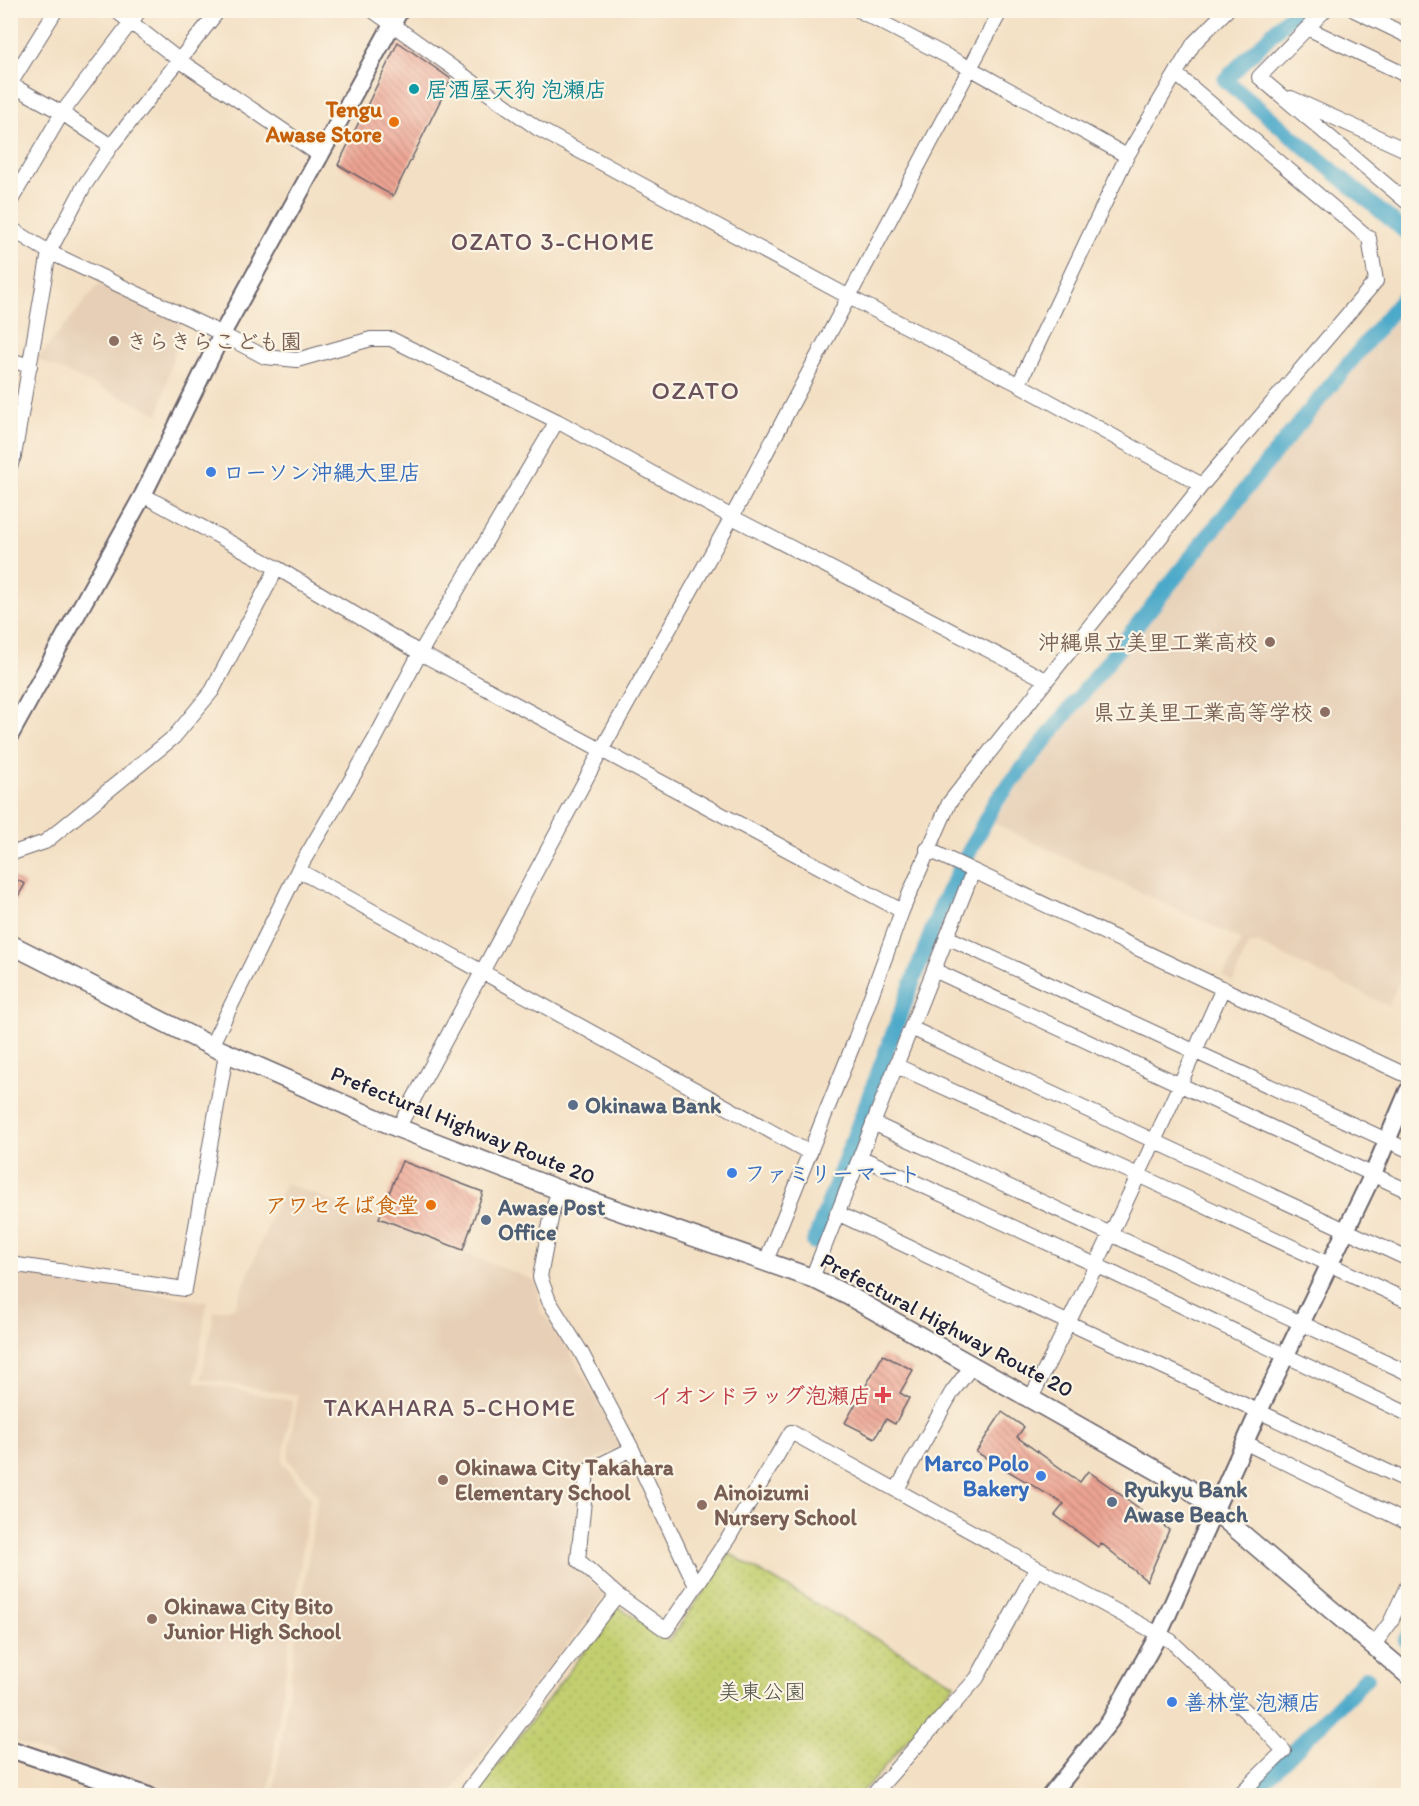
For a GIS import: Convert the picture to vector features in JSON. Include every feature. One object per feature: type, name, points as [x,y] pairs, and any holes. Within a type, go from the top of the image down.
[{"type":"main road","name":"Prefectural Highway Route 20","points":[[10,944],[218,1050],[398,1128],[559,1190],[812,1278],[849,1296],[1188,1488],[1408,1675]]},
{"type":"street","points":[[56,10],[10,84],[62,113],[111,146]]},
{"type":"street","points":[[115,10],[179,60],[321,156]]},
{"type":"street","points":[[10,202],[62,113],[140,10]]},
{"type":"street","points":[[10,466],[14,456],[49,252],[84,186],[111,146],[219,10]]},
{"type":"street","points":[[372,10],[396,18],[537,129],[849,297],[1019,384],[1202,484]]},
{"type":"street","points":[[858,10],[970,68],[1128,156]]},
{"type":"street","points":[[398,1128],[602,749],[732,517],[1001,10]]},
{"type":"street","points":[[1019,384],[1128,156],[1194,43],[1227,10]]},
{"type":"street","points":[[1325,10],[1259,77],[1408,203]]},
{"type":"street","points":[[1354,10],[1408,36]]},
{"type":"street","points":[[10,735],[143,495],[222,334],[396,18]]},
{"type":"street","points":[[1307,28],[1408,76]]},
{"type":"street","points":[[766,1262],[855,1040],[902,910],[949,803],[1202,484],[1376,281],[1369,238],[1176,74]]},
{"type":"street","points":[[1276,91],[1408,151]]},
{"type":"street","points":[[1392,189],[1408,196]]},
{"type":"street","points":[[10,228],[49,252],[222,334],[265,357],[297,360],[371,339],[391,339],[557,421],[732,517],[1046,680]]},
{"type":"street","points":[[10,360],[30,366]]},
{"type":"street","points":[[10,1264],[185,1288],[218,1050],[298,870],[375,739],[420,653],[557,421]]},
{"type":"street","points":[[143,495],[277,568],[420,653],[902,910]]},
{"type":"street","points":[[10,854],[45,842],[174,736],[212,691],[277,568]]},
{"type":"street","points":[[927,849],[1408,1076]]},
{"type":"street","points":[[298,870],[810,1153]]},
{"type":"street","points":[[812,1278],[973,871]]},
{"type":"street","points":[[947,937],[1408,1150]]},
{"type":"street","points":[[933,970],[1408,1191]]},
{"type":"street","points":[[1031,1398],[1069,1323],[1223,988]]},
{"type":"street","points":[[911,1028],[1408,1258]]},
{"type":"street","points":[[897,1066],[1408,1301]]},
{"type":"street","points":[[1050,1796],[1110,1720],[1159,1634],[1260,1411],[1373,1173],[1408,1092]]},
{"type":"street","points":[[873,1123],[1408,1373]]},
{"type":"street","points":[[860,1157],[1096,1265],[1408,1414]]},
{"type":"street","points":[[559,1190],[553,1208],[540,1277],[549,1301],[581,1352],[632,1449],[696,1586]]},
{"type":"street","points":[[837,1213],[1408,1481]]},
{"type":"street","points":[[897,1489],[952,1392],[972,1366]]},
{"type":"street","points":[[632,1449],[587,1471],[578,1560],[617,1595],[666,1630],[729,1537],[791,1432],[1159,1634],[1180,1648],[1284,1751],[1238,1796]]},
{"type":"street","points":[[1246,1443],[1408,1523]]},
{"type":"street","points":[[872,1796],[977,1678],[1037,1568]]},
{"type":"street","points":[[1373,1647],[1390,1623],[1408,1584]]},
{"type":"street","points":[[464,1796],[617,1595]]},
{"type":"street","points":[[10,1749],[149,1796]]},
{"type":"street","points":[[883,1785],[893,1796]]},
{"type":"shaded area","name":"きらきらこども園","points":[[99,284],[181,323],[159,414],[37,359]]},
{"type":"shaded area","name":"沖縄県立美里工業高校","points":[[1408,306],[1408,962],[1388,1006],[1257,943],[1248,945],[1233,982],[1223,976],[1242,940],[992,823],[1026,776],[1238,508]]},
{"type":"shaded area","name":"Okinawa City Takahara Elementary School","points":[[285,1183],[536,1281],[541,1313],[555,1326],[623,1446],[582,1466],[570,1563],[606,1595],[449,1795],[273,1795],[318,1495],[288,1459],[298,1395],[201,1379],[214,1312],[235,1307]]},
{"type":"shaded area","name":"Okinawa City Bito Junior High School","points":[[10,1271],[207,1302],[195,1382],[293,1401],[282,1462],[310,1497],[268,1795],[161,1795],[11,1740]]},
{"type":"green space","name":"美東公園","points":[[730,1554],[955,1684],[858,1795],[475,1795],[618,1607],[669,1641]]},
{"type":"building","name":"Tengu Awase Store","points":[[398,42],[451,79],[393,196],[338,165]]},
{"type":"building","points":[[10,876],[25,884],[10,910]]},
{"type":"building","name":"アワセそば食堂","points":[[402,1161],[483,1192],[463,1250],[379,1218]]},
{"type":"building","name":"イオンドラッグ泡瀬店","points":[[883,1355],[913,1370],[900,1393],[909,1398],[895,1424],[886,1419],[875,1438],[845,1423]]},
{"type":"building","points":[[1002,1412],[1024,1427],[1017,1437],[1080,1482],[1088,1471],[1169,1530],[1147,1581],[1101,1543],[1098,1547],[1055,1515],[1064,1504],[976,1452]]},
{"type":"waterway","points":[[1296,10],[1225,80],[1408,234]]},
{"type":"waterway","points":[[814,1242],[943,902],[994,804],[1269,460],[1408,292]]},
{"type":"waterway","points":[[1406,1640],[1408,1636]]},
{"type":"waterway","points":[[1249,1796],[1366,1678]]},
{"type":"place","name":"居酒屋天狗 泡瀬店","points":[[414,89]]},
{"type":"place","name":"Tengu Awase Store","points":[[394,122]]},
{"type":"place","name":"きらきらこども園","points":[[114,341]]},
{"type":"place","name":"ローソン沖縄大里店","points":[[211,472]]},
{"type":"place","name":"沖縄県立美里工業高校","points":[[1270,642]]},
{"type":"place","name":"県立美里工業高等学校","points":[[1325,712]]},
{"type":"place","name":"Okinawa Bank","points":[[573,1105]]},
{"type":"place","name":"ファミリーマート","points":[[732,1173]]},
{"type":"place","name":"アワセそば食堂","points":[[431,1205]]},
{"type":"place","name":"Awase Post Office","points":[[486,1220]]},
{"type":"place","name":"イオンドラッグ泡瀬店","points":[[883,1395]]},
{"type":"place","name":"Marco Polo Bakery","points":[[1041,1476]]},
{"type":"place","name":"Okinawa City Takahara Elementary School","points":[[443,1480]]},
{"type":"place","name":"Ryukyu Bank Awase Beach","points":[[1112,1502]]},
{"type":"place","name":"Ainoizumi Nursery School","points":[[702,1505]]},
{"type":"place","name":"Okinawa City Bito Junior High School","points":[[152,1619]]},
{"type":"place","name":"善林堂 泡瀬店","points":[[1172,1702]]},
{"type":"district","name":"OZATO 3-CHOME","points":[[553,241]]},
{"type":"district","name":"OZATO","points":[[696,390]]},
{"type":"district","name":"TAKAHARA 5-CHOME","points":[[450,1407]]}]
